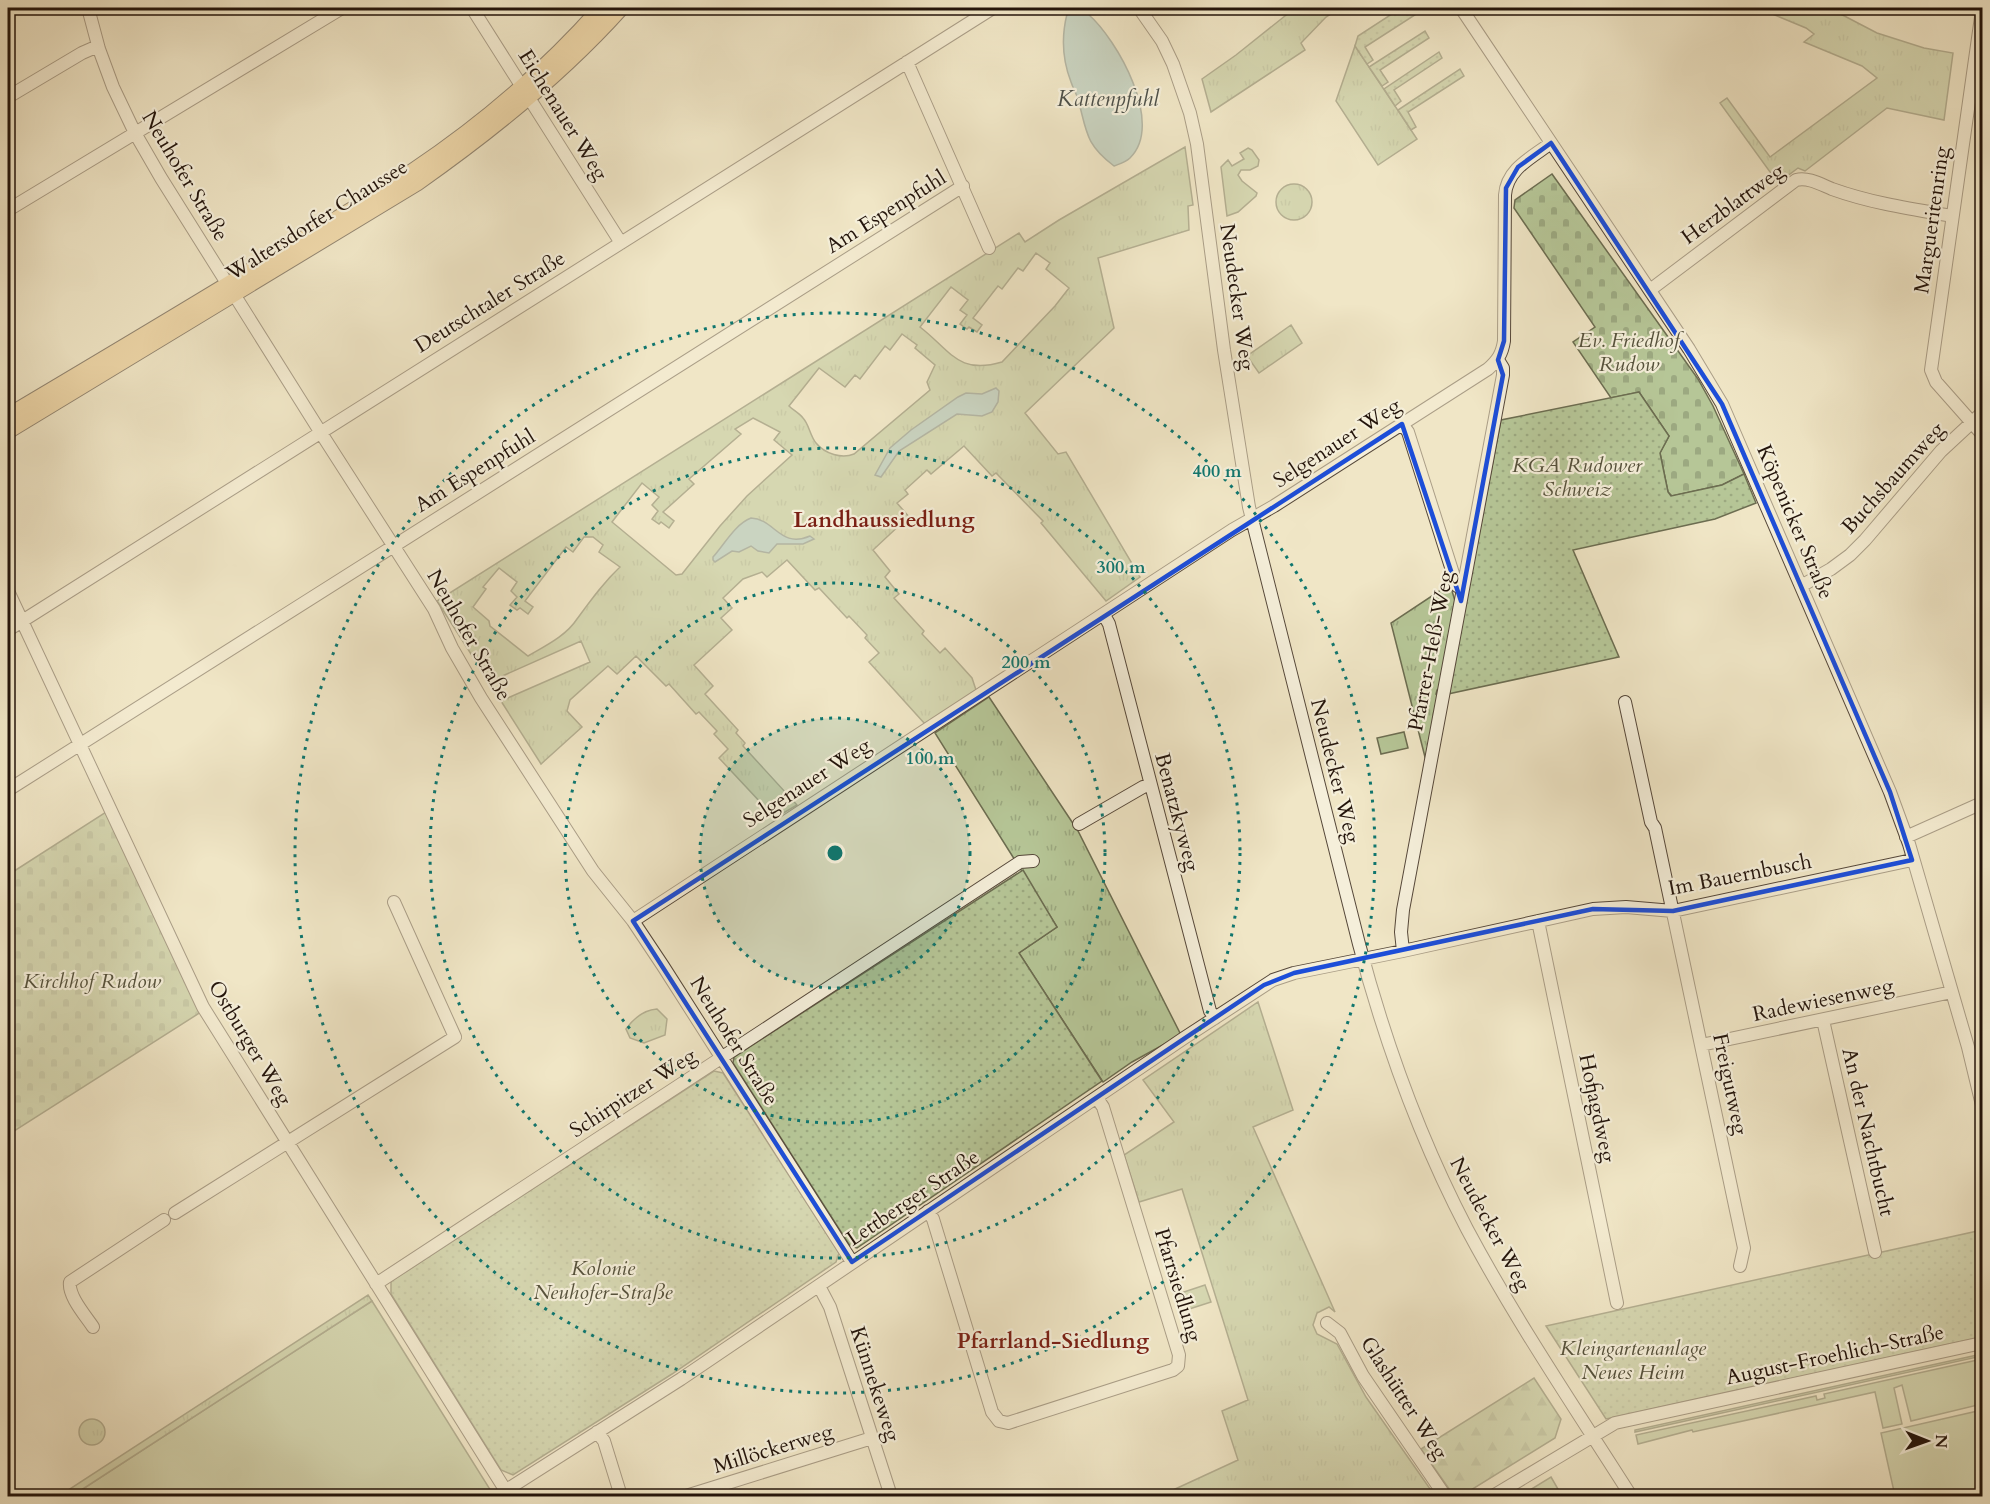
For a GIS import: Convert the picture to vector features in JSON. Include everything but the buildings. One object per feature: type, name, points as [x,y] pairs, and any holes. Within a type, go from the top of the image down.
[{"type":"main road","name":"Waltersdorfer Chaussee","points":[[526,92],[601,8]]},
{"type":"main road","name":"Waltersdorfer Chaussee","points":[[8,416],[417,183],[463,151],[526,92],[578,53],[621,8]]},
{"type":"main road","name":"Waltersdorfer Chaussee","points":[[8,431],[231,290]]},
{"type":"street","name":"Neuhofer Straße","points":[[88,8],[98,46],[116,94],[135,133],[231,290],[434,609],[452,648],[481,698],[593,871],[633,921],[852,1262]]},
{"type":"street","points":[[8,210],[342,8]]},
{"type":"street","name":"Eichenauer Weg","points":[[472,8],[621,243]]},
{"type":"street","name":"Deutschtaler Straße","points":[[8,630],[993,8]]},
{"type":"street","name":"Neudecker Weg","points":[[1139,8],[1162,41],[1186,97],[1190,113],[1201,173],[1224,350],[1252,519],[1363,959],[1378,1010],[1414,1111],[1466,1227],[1515,1313],[1631,1497]]},
{"type":"street","name":"Köpenicker Straße","points":[[1461,8],[1707,376],[1722,404],[1890,792],[1906,837],[1983,1105]]},
{"type":"street","name":"Margueritenring","points":[[1983,10],[1931,370],[1936,382],[1983,434]]},
{"type":"street","points":[[8,97],[78,55],[98,46]]},
{"type":"street","points":[[907,62],[989,248]]},
{"type":"street","points":[[1498,360],[1504,341],[1508,179],[1518,167],[1551,144]]},
{"type":"street","name":"Herzblattweg","points":[[1650,290],[1796,180],[1809,180],[1865,200],[1952,216]]},
{"type":"street","name":"Am Espenpfuhl","points":[[8,790],[963,186]]},
{"type":"street","name":"Selgenauer Weg","points":[[633,921],[1252,519],[1488,369],[1498,360]]},
{"type":"street","name":"Pfarrer-Heß-Weg","points":[[1403,951],[1401,932],[1403,910],[1503,375],[1503,368],[1498,360]]},
{"type":"street","name":"Buchsbaumweg","points":[[1801,586],[1850,555],[1941,451],[1983,413]]},
{"type":"street","points":[[1402,424],[1408,432],[1457,586],[1463,588]]},
{"type":"street","name":"Ostburger Weg","points":[[8,591],[203,1007],[376,1284],[502,1494]]},
{"type":"street","name":"Benatzkyweg","points":[[1104,615],[1109,624],[1210,1011],[1215,1018]]},
{"type":"street","name":"Freigutweg","points":[[1625,702],[1651,822],[1655,828],[1744,1248],[1740,1266]]},
{"type":"street","points":[[1079,824],[1150,785]]},
{"type":"street","points":[[1906,837],[1983,803]]},
{"type":"street","name":"Im Bauernbusch","points":[[1363,959],[1608,907],[1673,911],[1912,860]]},
{"type":"street","name":"Schirpitzer Weg","points":[[376,1284],[1020,862],[1033,861]]},
{"type":"street","points":[[175,1213],[455,1037],[394,902]]},
{"type":"street","name":"Hofjagdweg","points":[[1538,921],[1617,1303]]},
{"type":"street","name":"Lettberger Straße","points":[[502,1494],[819,1286],[1264,985],[1284,976],[1363,959]]},
{"type":"street","name":"Radewiesenweg","points":[[1701,1045],[1952,992]]},
{"type":"street","name":"An der Nachtbucht","points":[[1823,1020],[1875,1252]]},
{"type":"street","name":"Pfarrsiedlung","points":[[928,1211],[933,1219],[993,1412],[999,1421],[1008,1423],[1173,1370],[1178,1366],[1179,1355],[1103,1107],[1097,1098]]},
{"type":"street","points":[[93,1327],[75,1300],[69,1287],[70,1282],[164,1220]]},
{"type":"street","name":"Künnekeweg","points":[[819,1286],[830,1307],[891,1497]]},
{"type":"street","name":"Glashütter Weg","points":[[1327,1323],[1340,1333],[1364,1376],[1445,1497]]},
{"type":"street","name":"August-Froehlich-Straße","points":[[1493,1497],[1615,1423],[1983,1343]]},
{"type":"street","points":[[597,1431],[604,1442],[621,1497]]},
{"type":"street","name":"Millöckerweg","points":[[686,1497],[872,1438]]},
{"type":"highlighted area","points":[[1551,143],[1722,404],[1890,792],[1912,860],[1673,911],[1593,909],[1294,973],[1264,985],[852,1262],[633,921],[1402,424],[1461,601],[1503,375],[1498,360],[1504,341],[1506,188],[1518,167]]},
{"type":"green space","points":[[1295,8],[1340,8],[1326,17],[1301,43],[1305,50],[1211,112],[1202,79]]},
{"type":"green space","points":[[1401,8],[1419,8],[1421,11],[1365,47],[1373,60],[1367,64],[1355,46],[1358,36]]},
{"type":"green space","points":[[1758,8],[1819,8],[1828,12],[1831,9],[1877,33],[1924,48],[1953,53],[1944,120],[1887,108],[1805,171],[1798,168],[1778,183],[1720,103],[1727,98],[1770,157],[1877,78],[1862,66],[1804,42],[1814,34],[1806,28]]},
{"type":"green space","points":[[1425,31],[1429,38],[1380,70],[1388,82],[1382,86],[1369,67]]},
{"type":"green space","points":[[1355,46],[1417,139],[1378,165],[1336,101]]},
{"type":"green space","points":[[1439,52],[1442,58],[1394,90],[1401,101],[1395,106],[1384,89]]},
{"type":"green space","points":[[1460,69],[1464,76],[1408,112],[1416,127],[1411,130],[1398,110]]},
{"type":"green space","points":[[1185,147],[1193,205],[1188,206],[1189,230],[1098,258],[1114,328],[1025,413],[1058,454],[1066,452],[1140,577],[1106,601],[1041,523],[1043,521],[996,473],[992,476],[964,446],[931,474],[927,470],[905,490],[908,494],[897,503],[910,518],[873,550],[890,571],[885,577],[899,594],[894,598],[924,631],[922,634],[940,653],[945,648],[972,678],[976,690],[925,724],[869,662],[879,653],[865,638],[867,635],[849,616],[847,618],[819,588],[815,590],[787,560],[767,577],[762,572],[743,579],[723,598],[732,608],[721,618],[732,630],[694,665],[713,686],[705,694],[738,730],[736,733],[745,743],[743,746],[797,805],[775,818],[719,758],[728,749],[714,734],[717,731],[699,712],[696,714],[669,684],[666,686],[636,656],[617,674],[608,666],[570,700],[567,711],[582,727],[541,764],[501,701],[590,662],[581,641],[489,682],[437,601],[1019,233],[1025,242]],"holes":[[[1036,253],[1050,263],[1046,269],[1069,288],[1002,362],[987,365],[965,363],[948,352],[920,327],[951,287],[968,300],[960,310],[967,315],[960,324],[977,332],[982,325],[973,318],[998,286],[1002,289],[1018,268],[1023,271]],[[902,334],[917,345],[915,348],[935,365],[927,382],[930,390],[854,454],[839,456],[824,450],[814,440],[805,421],[789,406],[819,368],[845,387],[855,375],[860,379],[885,346],[890,350]],[[753,418],[780,432],[774,440],[792,455],[747,496],[682,574],[676,575],[612,522],[642,483],[659,497],[652,505],[658,511],[652,519],[669,528],[674,521],[663,512],[694,484],[689,479],[741,434],[735,429]],[[584,537],[593,537],[603,545],[599,552],[620,567],[567,631],[528,656],[490,626],[489,621],[473,607],[486,589],[483,587],[499,568],[517,582],[511,591],[517,597],[510,605],[528,614],[533,607],[525,601],[566,547],[573,552]]]},
{"type":"green space","points":[[1248,148],[1259,160],[1258,166],[1250,170],[1241,170],[1238,175],[1257,193],[1238,212],[1227,216],[1221,167],[1228,160],[1232,166],[1244,159],[1240,153]]},
{"type":"green space","name":"Ev. Friedhof Rudow","points":[[1552,174],[1698,379],[1744,474],[1722,485],[1672,496],[1668,492],[1660,453],[1669,436],[1639,392],[1611,398],[1573,342],[1595,327],[1514,208],[1515,200]]},
{"type":"green space","points":[[1294,184],[1307,189],[1312,202],[1307,215],[1294,220],[1281,215],[1276,202],[1281,189]]},
{"type":"green space","points":[[1291,325],[1302,343],[1259,373],[1247,356]]},
{"type":"green space","name":"KGA Rudower Schweiz","points":[[1639,392],[1669,436],[1660,453],[1668,492],[1671,496],[1722,485],[1744,474],[1756,503],[1715,519],[1573,550],[1619,657],[1448,694],[1501,420]]},
{"type":"green space","points":[[1450,584],[1455,601],[1439,689],[1436,694],[1438,694],[1426,761],[1391,623]]},
{"type":"green space","points":[[989,697],[1078,831],[1181,1035],[1132,1062],[1103,1082],[1019,953],[1057,927],[935,733]]},
{"type":"green space","points":[[1404,732],[1408,748],[1381,754],[1377,738]]},
{"type":"green space","name":"Kirchhof Rudow","points":[[106,812],[201,1012],[8,1135],[8,875]]},
{"type":"green space","points":[[1023,870],[1057,927],[1019,953],[1102,1081],[857,1248],[850,1246],[733,1063],[734,1057]]},
{"type":"green space","points":[[1258,1002],[1293,1110],[1253,1127],[1335,1312],[1329,1307],[1317,1313],[1313,1325],[1317,1334],[1337,1344],[1366,1397],[1435,1496],[1160,1496],[1238,1460],[1222,1411],[1248,1400],[1182,1189],[1139,1202],[1124,1155],[1174,1122],[1143,1080]]},
{"type":"green space","points":[[657,1009],[667,1019],[665,1035],[644,1043],[630,1038],[626,1029],[632,1021],[643,1013]]},
{"type":"green space","name":"Kolonie Neuhofer-Straße","points":[[714,1071],[723,1073],[839,1253],[836,1262],[672,1374],[513,1475],[501,1470],[391,1294],[391,1281]]},
{"type":"green space","name":"Kleingartenanlage Neues Heim","points":[[1982,1230],[1982,1337],[1606,1419],[1546,1326]]},
{"type":"green space","points":[[1205,1285],[1211,1302],[1180,1312],[1175,1295]]},
{"type":"green space","points":[[368,1295],[372,1301],[72,1496],[59,1496]]},
{"type":"green space","points":[[372,1301],[491,1491],[489,1496],[72,1496]]},
{"type":"green space","points":[[1982,1354],[1982,1356],[1635,1432],[1635,1430]]},
{"type":"green space","points":[[1982,1359],[1982,1404],[1911,1421],[1902,1385],[1894,1388],[1902,1424],[1883,1428],[1875,1392],[1693,1432],[1692,1430],[1638,1444],[1636,1435],[1816,1396],[1817,1400],[1825,1398],[1824,1394]]},
{"type":"green space","points":[[1534,1378],[1561,1419],[1555,1438],[1463,1495],[1452,1493],[1421,1449]]},
{"type":"green space","points":[[1982,1410],[1982,1489],[1961,1494],[1961,1496],[1895,1496],[1881,1433]]},
{"type":"green space","points":[[92,1419],[101,1423],[105,1432],[101,1441],[92,1445],[83,1441],[79,1432],[83,1423]]},
{"type":"green space","points":[[1551,1477],[1562,1496],[1520,1496]]},
{"type":"water","name":"Kattenpfuhl","points":[[1075,9],[1088,14],[1112,42],[1133,83],[1140,104],[1142,125],[1139,143],[1130,158],[1114,166],[1097,151],[1088,137],[1066,65],[1063,48],[1065,23],[1067,14]]},
{"type":"water","points":[[996,388],[999,391],[998,402],[992,412],[982,416],[957,414],[899,451],[881,477],[875,475],[890,448],[911,430],[966,393],[982,394]]},
{"type":"water","points":[[751,518],[766,523],[792,539],[810,536],[814,539],[803,544],[777,544],[769,553],[758,551],[751,546],[739,552],[732,551],[715,562],[713,557],[730,535]]},
{"type":"district","name":"Landhaussiedlung","points":[[884,520]]},
{"type":"district","name":"Pfarrland-Siedlung","points":[[1053,1341]]}]
